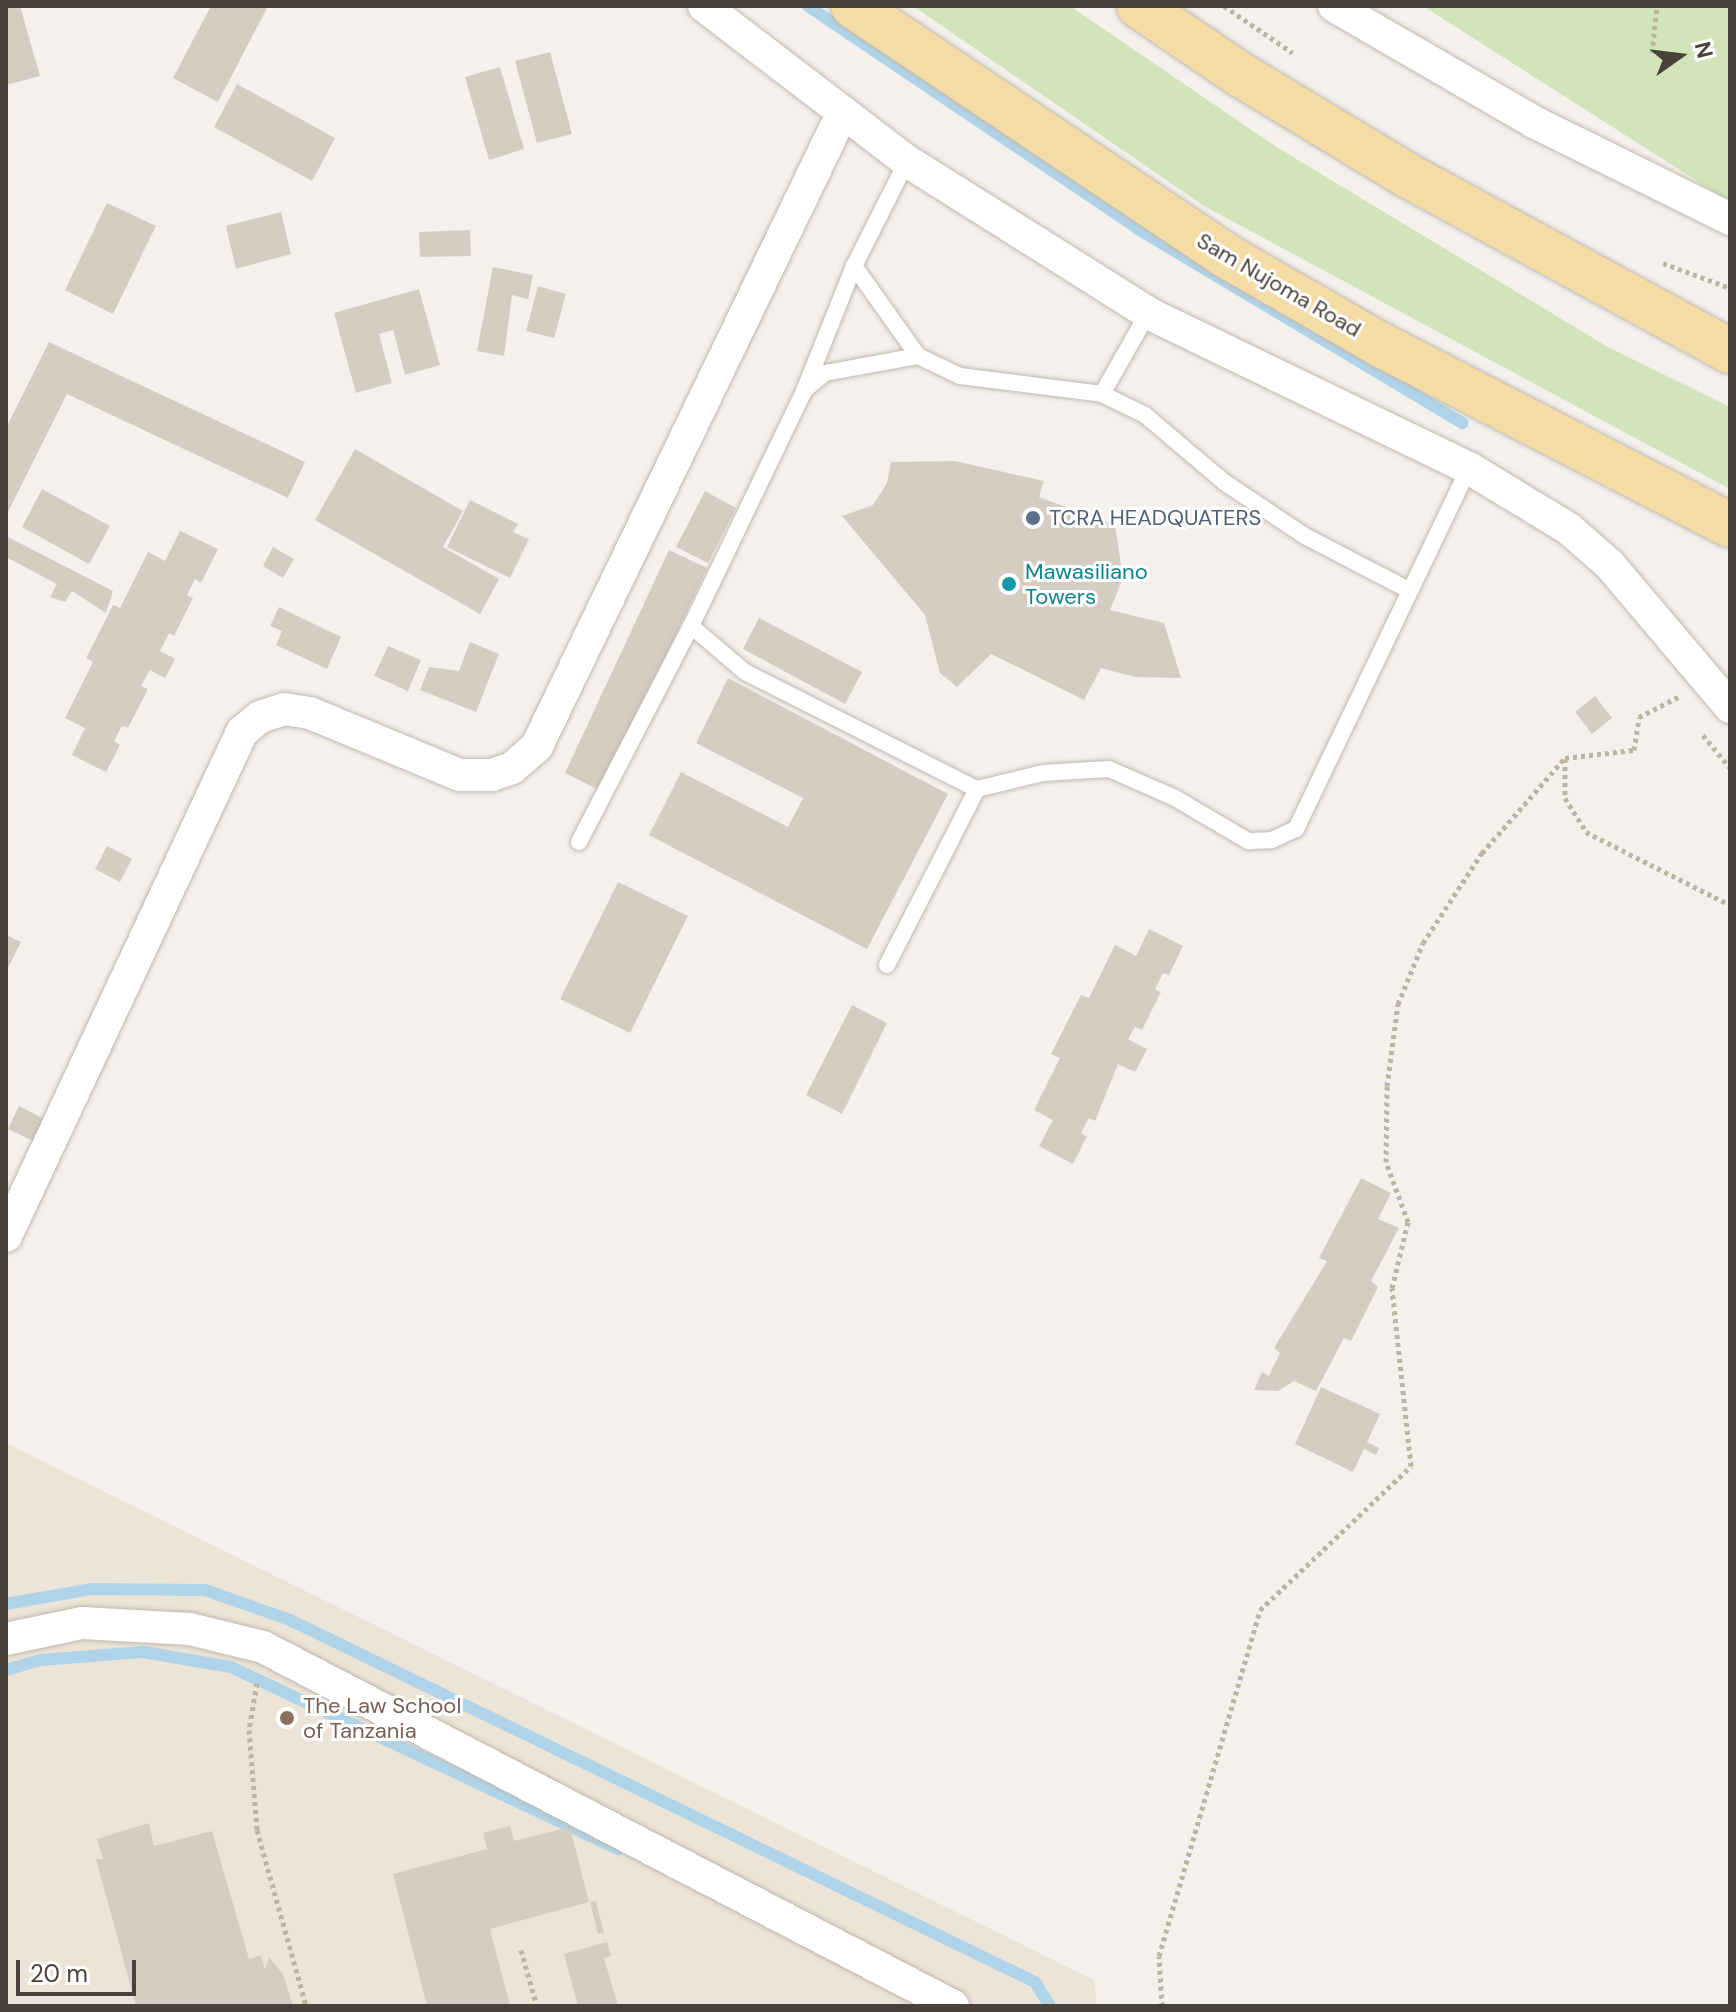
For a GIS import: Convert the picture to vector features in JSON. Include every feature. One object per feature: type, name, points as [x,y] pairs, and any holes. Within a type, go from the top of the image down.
[{"type":"main road","name":"Sam Nujoma Road","points":[[853,6],[1228,257],[1408,359],[1730,525]]},
{"type":"main road","points":[[1139,6],[1241,75],[1405,174],[1730,351]]},
{"type":"street","points":[[704,6],[907,161],[1148,313],[1469,468],[1569,529],[1610,565],[1730,707]]},
{"type":"street","points":[[1334,6],[1534,122],[1730,219]]},
{"type":"street","points":[[6,1236],[242,732],[260,717],[284,709],[310,713],[460,775],[492,775],[512,768],[537,746],[843,112]]},
{"type":"street","points":[[6,1639],[82,1623],[190,1629],[263,1647],[953,2006]]},
{"type":"lane","points":[[579,842],[691,626],[804,391],[854,266],[907,161]]},
{"type":"lane","points":[[854,266],[918,356],[960,376],[1102,394],[1145,415],[1224,482],[1305,536],[1407,589]]},
{"type":"lane","points":[[1102,394],[1148,313]]},
{"type":"lane","points":[[804,391],[825,373],[918,356]]},
{"type":"lane","points":[[691,626],[745,672],[977,789],[1043,773],[1109,769],[1175,798],[1238,837],[1260,841],[1286,836],[1305,818],[1407,589],[1469,468]]},
{"type":"lane","points":[[887,965],[977,789]]},
{"type":"path","points":[[1652,53],[1657,6]]},
{"type":"path","points":[[1162,2006],[1159,1956],[1260,1610],[1411,1466],[1392,1288],[1408,1222],[1386,1162],[1387,1086],[1398,1004],[1423,943],[1482,853],[1565,758],[1634,750],[1639,717],[1706,680]]},
{"type":"path","points":[[1565,758],[1565,798],[1586,832],[1730,905]]},
{"type":"path","points":[[263,1647],[249,1730],[250,1774],[257,1830],[306,2006]]},
{"type":"path","points":[[521,1950],[537,2006]]},
{"type":"shaded area","name":"The Law School of Tanzania","points":[[6,1443],[1094,1980],[1097,2006],[6,2006]]},
{"type":"green space","points":[[913,6],[1070,6],[1278,148],[1608,347],[1730,407],[1730,489],[1204,206]]},
{"type":"green space","points":[[1423,6],[1730,6],[1730,202]]},
{"type":"building","points":[[6,6],[20,6],[40,76],[6,85]]},
{"type":"building","points":[[211,6],[268,6],[218,102],[173,78]]},
{"type":"building","points":[[550,52],[572,134],[537,143],[515,61]]},
{"type":"building","points":[[500,67],[524,149],[489,160],[465,77]]},
{"type":"building","points":[[237,84],[335,138],[312,181],[214,127]]},
{"type":"building","points":[[107,203],[156,226],[113,314],[65,290]]},
{"type":"building","points":[[281,212],[291,254],[236,269],[226,226]]},
{"type":"building","points":[[470,230],[471,256],[420,257],[419,232]]},
{"type":"building","points":[[493,267],[533,275],[528,299],[512,295],[504,356],[477,351]]},
{"type":"building","points":[[538,286],[566,294],[554,338],[526,331]]},
{"type":"building","points":[[419,289],[440,365],[405,375],[393,330],[379,334],[392,383],[356,393],[334,313]]},
{"type":"building","points":[[49,342],[305,462],[288,498],[67,394],[6,516],[6,428]]},
{"type":"building","points":[[355,449],[463,511],[443,547],[499,579],[480,614],[315,520]]},
{"type":"building","name":"Mawasiliano Towers","points":[[955,461],[1044,481],[1039,497],[1115,525],[1123,578],[1110,610],[1164,623],[1181,678],[1135,677],[1101,668],[1084,700],[991,654],[957,687],[940,673],[925,615],[842,516],[873,505],[887,483],[891,462]]},
{"type":"building","points":[[42,489],[110,526],[89,564],[22,527]]},
{"type":"building","points":[[705,491],[736,508],[708,563],[676,547]]},
{"type":"building","points":[[470,500],[518,524],[513,532],[529,539],[510,578],[447,547]]},
{"type":"building","points":[[180,531],[218,549],[201,583],[195,579],[187,595],[193,598],[174,636],[169,633],[160,651],[175,659],[165,678],[150,670],[141,686],[148,689],[128,728],[122,726],[114,741],[120,745],[106,772],[72,755],[85,728],[65,718],[93,662],[86,658],[113,605],[120,608],[148,552],[165,561]]},
{"type":"building","points":[[6,536],[113,591],[106,613],[72,591],[65,602],[50,597],[57,584],[6,557]]},
{"type":"building","points":[[273,547],[294,559],[283,578],[263,566]]},
{"type":"building","points":[[669,550],[707,568],[603,792],[565,773]]},
{"type":"building","points":[[279,607],[341,637],[327,669],[276,645],[282,631],[270,626]]},
{"type":"building","points":[[759,618],[862,672],[845,704],[743,649]]},
{"type":"building","points":[[470,642],[499,654],[476,712],[420,690],[429,667],[459,671]]},
{"type":"building","points":[[388,646],[421,660],[408,691],[374,676]]},
{"type":"building","points":[[728,678],[948,794],[867,949],[649,835],[681,772],[788,827],[803,798],[696,743]]},
{"type":"building","points":[[1595,696],[1612,718],[1592,734],[1575,712]]},
{"type":"building","points":[[107,846],[132,859],[120,882],[95,869]]},
{"type":"building","points":[[618,882],[688,916],[630,1033],[560,999]]},
{"type":"building","points":[[1149,929],[1183,946],[1169,975],[1163,973],[1155,989],[1161,992],[1142,1030],[1135,1027],[1128,1039],[1147,1049],[1135,1072],[1118,1064],[1095,1121],[1089,1118],[1081,1133],[1087,1136],[1073,1164],[1039,1146],[1053,1120],[1034,1110],[1060,1058],[1051,1054],[1081,995],[1089,998],[1115,945],[1136,956]]},
{"type":"building","points":[[6,935],[21,942],[6,972]]},
{"type":"building","points":[[852,1005],[887,1023],[842,1114],[806,1095]]},
{"type":"building","points":[[19,1106],[46,1120],[35,1142],[8,1129]]},
{"type":"building","points":[[1361,1178],[1391,1193],[1378,1219],[1399,1228],[1371,1281],[1378,1287],[1351,1341],[1344,1338],[1316,1391],[1294,1381],[1278,1391],[1254,1390],[1262,1372],[1269,1376],[1280,1353],[1274,1348],[1327,1261],[1319,1258]]},
{"type":"building","points":[[1321,1387],[1380,1414],[1367,1442],[1379,1448],[1376,1455],[1364,1449],[1353,1472],[1295,1444]]},
{"type":"building","points":[[149,1823],[154,1846],[212,1831],[249,1959],[261,1955],[265,1970],[269,1957],[283,1974],[293,2006],[136,2006],[96,1859],[103,1859],[97,1839]]},
{"type":"building","points":[[510,1826],[514,1841],[570,1827],[589,1902],[490,1929],[510,2006],[427,2006],[393,1874],[487,1849],[483,1833]]},
{"type":"building","points":[[596,1901],[604,1933],[598,1934],[590,1902]]},
{"type":"building","points":[[607,1942],[611,1956],[604,1958],[618,2006],[578,2006],[564,1954]]},
{"type":"waterway","points":[[808,6],[1138,229],[1462,423]]},
{"type":"waterway","points":[[6,1604],[91,1589],[205,1590],[290,1620],[1035,1982],[1050,2006]]},
{"type":"waterway","points":[[6,1670],[40,1660],[143,1652],[231,1667],[618,1849]]},
{"type":"place","name":"TCRA HEADQUATERS","points":[[1033,518]]},
{"type":"place","name":"Mawasiliano Towers","points":[[1009,584]]},
{"type":"place","name":"The Law School of Tanzania","points":[[287,1718]]}]
